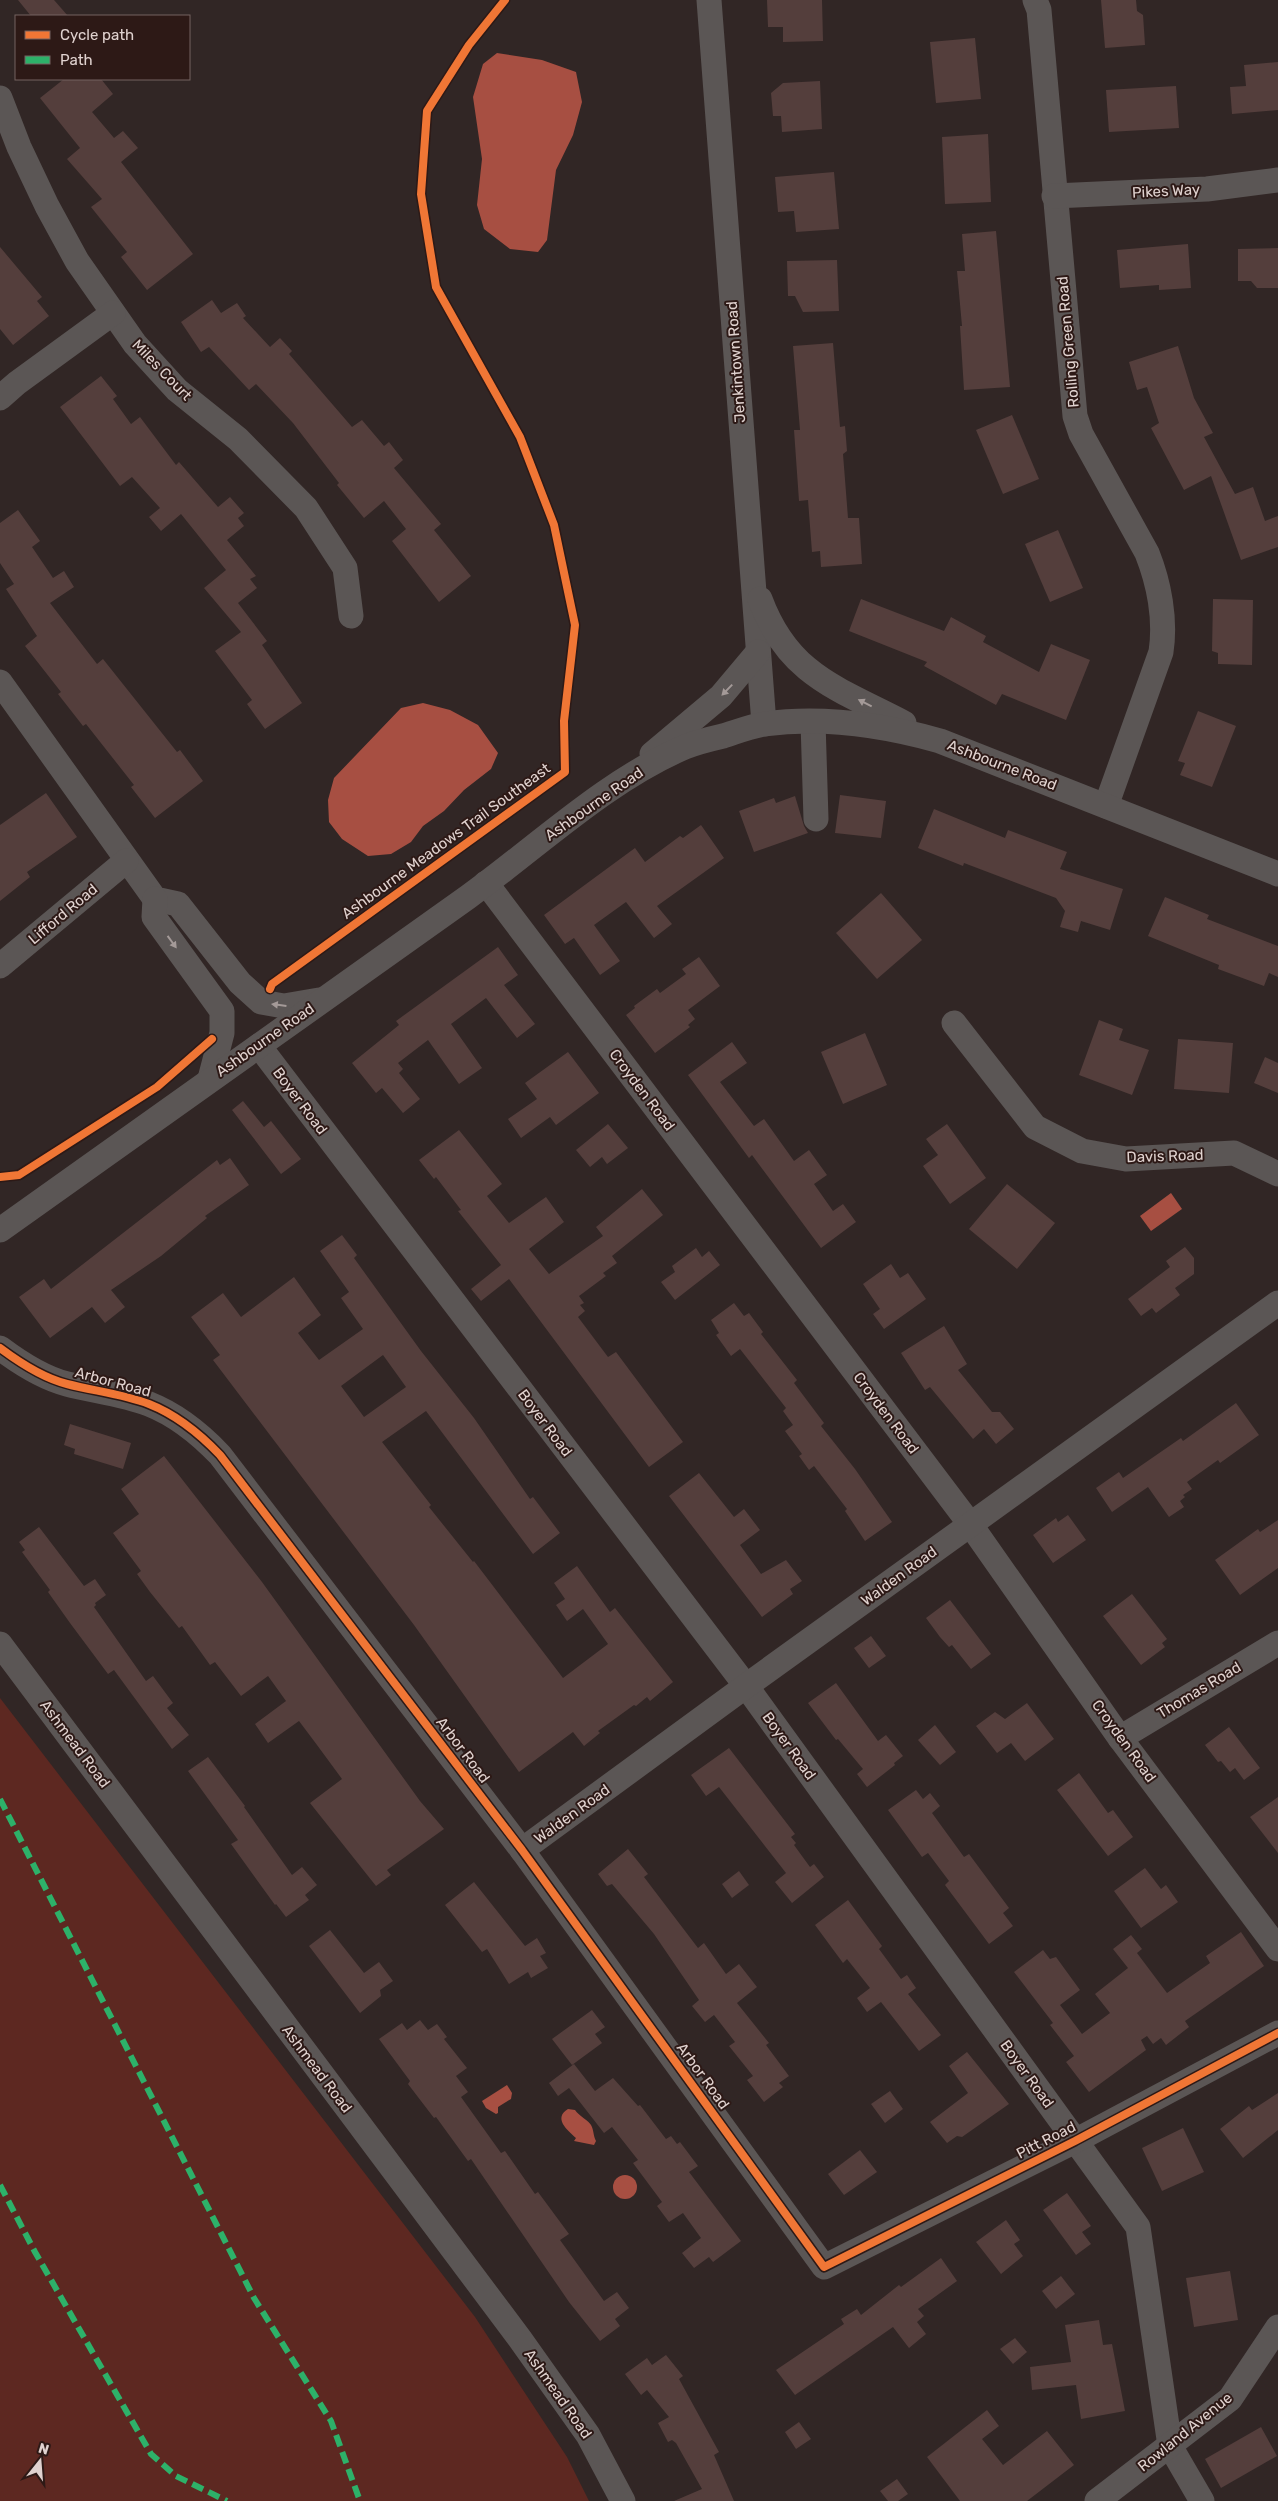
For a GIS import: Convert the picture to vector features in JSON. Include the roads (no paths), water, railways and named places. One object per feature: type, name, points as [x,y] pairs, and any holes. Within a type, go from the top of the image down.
[{"type":"street","name":"Jenkintown Road","points":[[709,0],[764,724]]},
{"type":"street","name":"Rolling Green Road","points":[[1035,0],[1039,10],[1075,416],[1081,434],[1147,553],[1154,571],[1164,632],[1161,652],[1106,806]]},
{"type":"street","name":"Miles Court","points":[[0,98],[19,147],[76,261],[135,344],[178,390],[238,439],[306,508],[345,568],[351,616]]},
{"type":"street","name":"Pikes Way","points":[[1054,196],[1207,189],[1278,180]]},
{"type":"street","points":[[0,398],[17,383],[114,313]]},
{"type":"street","points":[[752,578],[769,624],[791,654],[810,673],[940,741]]},
{"type":"street","points":[[627,779],[664,742],[721,696],[758,652]]},
{"type":"street","points":[[0,682],[126,861],[155,898],[178,904],[240,983],[261,1002],[284,1006],[326,998]]},
{"type":"street","points":[[813,722],[816,819]]},
{"type":"street","name":"Ashbourne Road","points":[[0,1230],[486,883],[627,779],[687,746],[764,724],[813,722],[868,724],[940,741],[1278,874]]},
{"type":"street","name":"Lifford Road","points":[[0,966],[126,861]]},
{"type":"street","name":"Croyden Road","points":[[486,883],[970,1524],[1120,1738],[1278,1949]]},
{"type":"street","points":[[155,898],[154,918],[222,1011],[222,1033],[210,1079]]},
{"type":"street","name":"Davis Road","points":[[954,1022],[1035,1127],[1082,1151],[1126,1158],[1234,1153],[1278,1174]]},
{"type":"street","name":"Boyer Road","points":[[259,1046],[746,1686],[1138,2228],[1170,2446],[1202,2501]]},
{"type":"street","name":"Walden Road","points":[[522,1850],[746,1686],[1278,1303]]},
{"type":"street","name":"Arbor Road","points":[[0,1348],[28,1367],[65,1384],[150,1405],[201,1436],[246,1486],[522,1850],[824,2267]]},
{"type":"street","name":"Thomas Road","points":[[1120,1738],[1278,1643]]},
{"type":"street","name":"Ashmead Road","points":[[0,1644],[525,2347],[588,2435],[623,2501]]},
{"type":"street","name":"Pitt Road","points":[[824,2267],[1076,2141],[1278,2033]]},
{"type":"street","name":"Rowland Avenue","points":[[1097,2501],[1230,2399],[1278,2327]]}]
